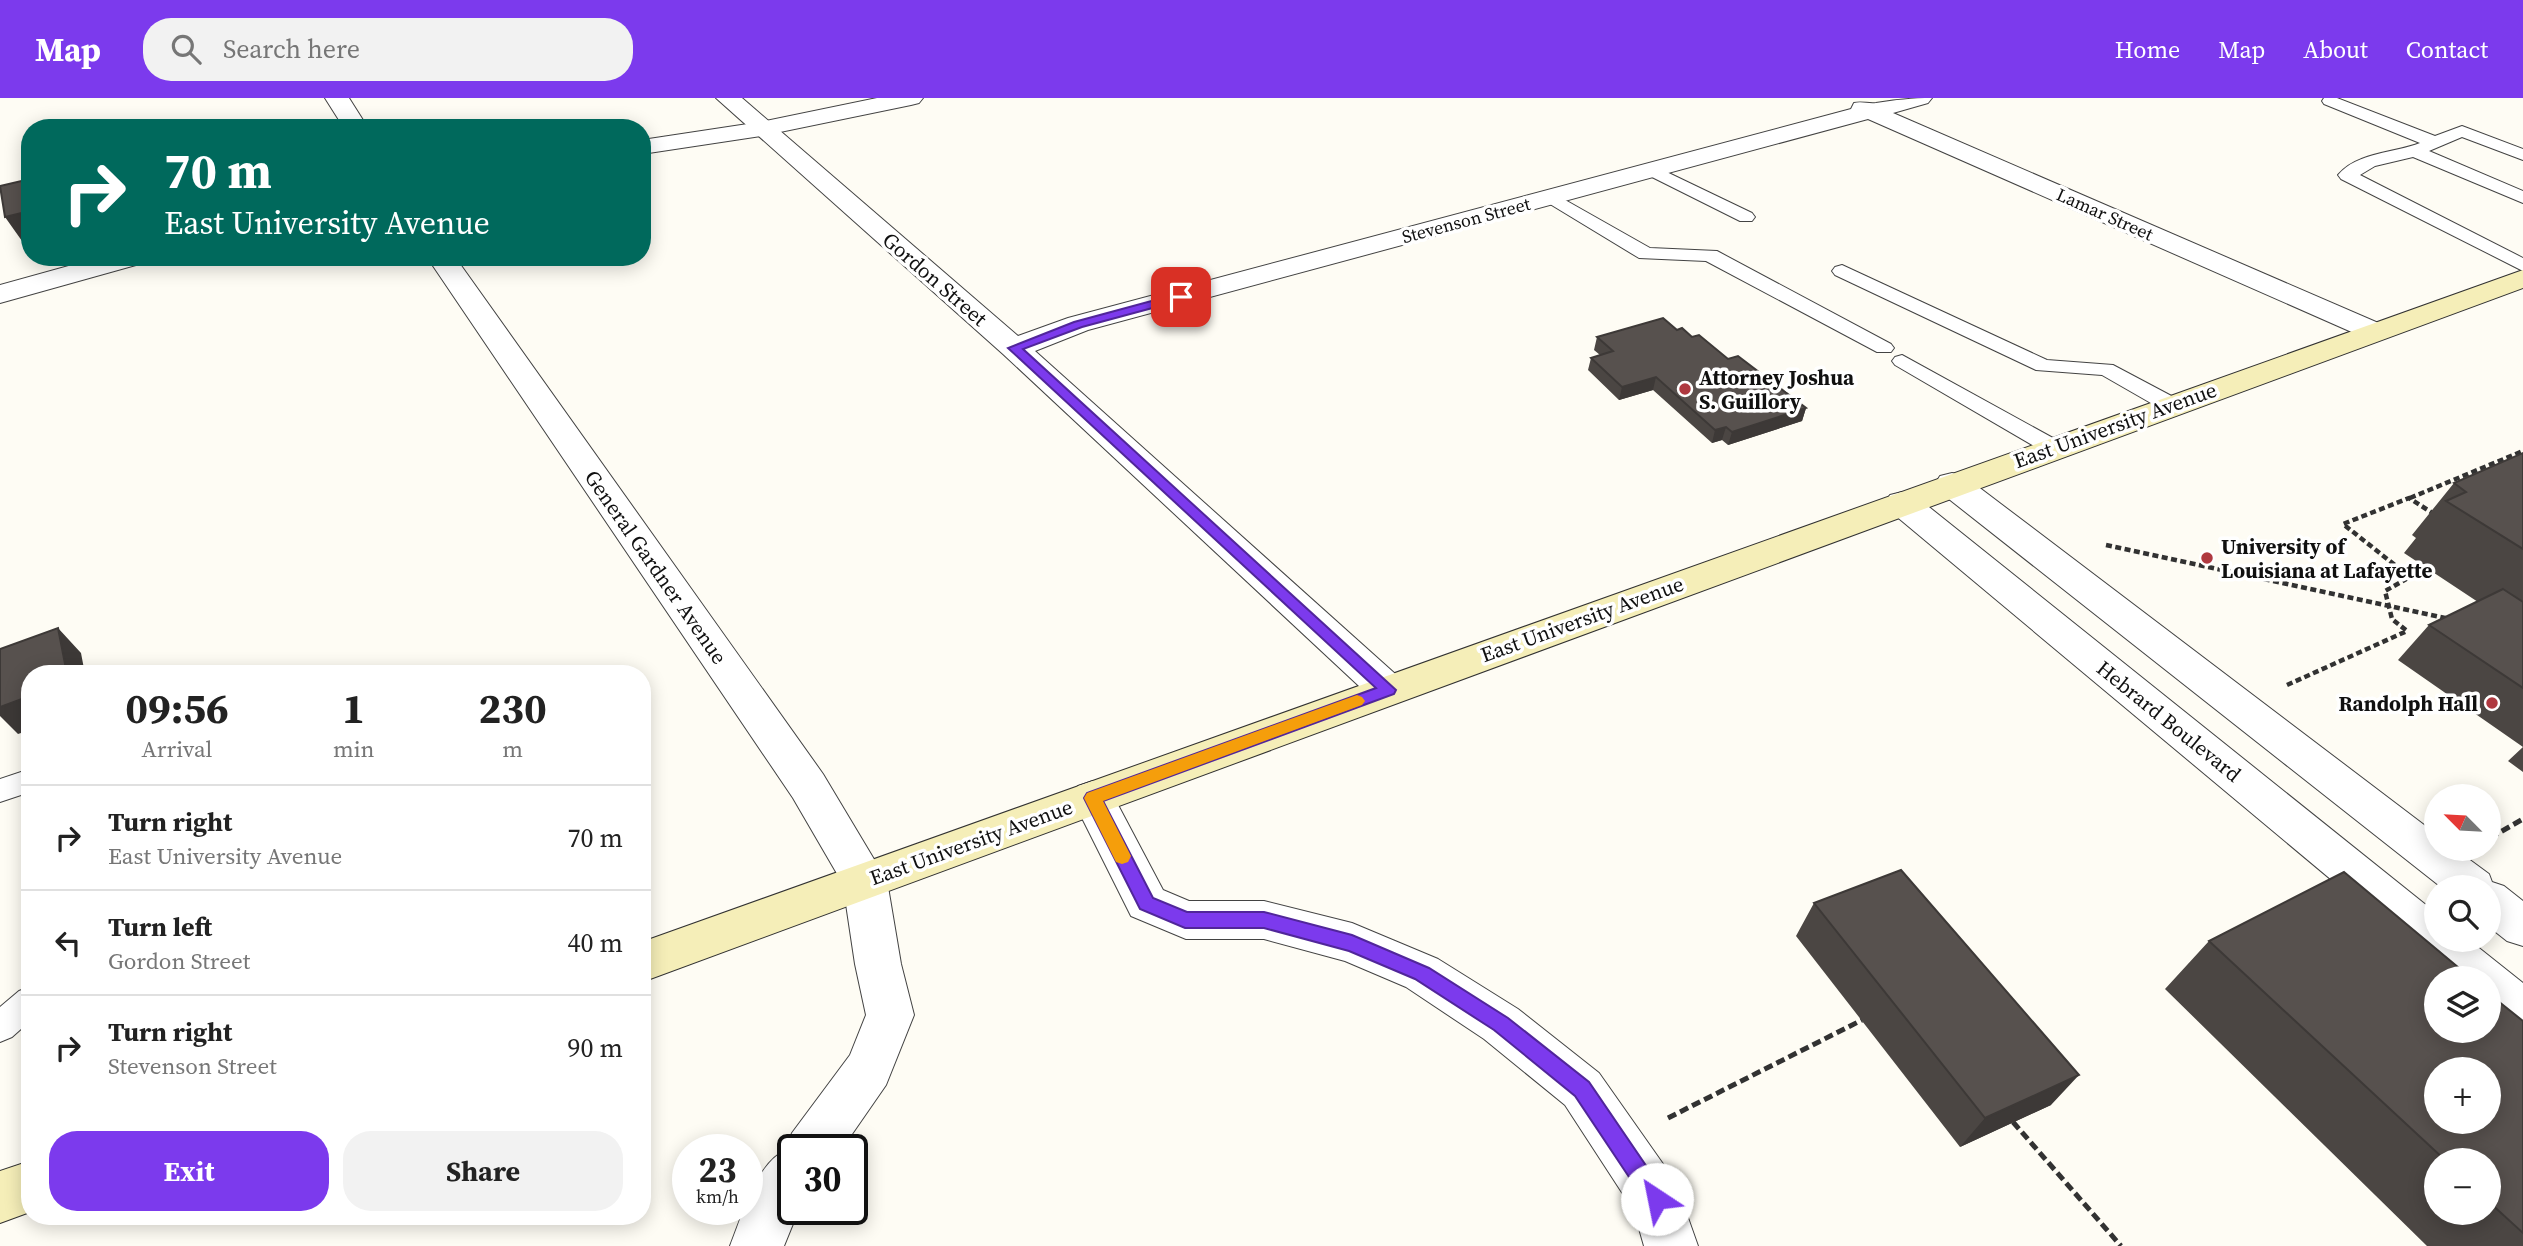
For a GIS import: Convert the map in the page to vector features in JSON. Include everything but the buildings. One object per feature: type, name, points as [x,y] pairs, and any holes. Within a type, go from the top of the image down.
[{"type":"main road","name":"East University Avenue","points":[[651,959],[2523,278]]},
{"type":"main road","points":[[0,1197],[21,1189]]},
{"type":"street","points":[[337,98],[350,119]]},
{"type":"street","name":"Gordon Street","points":[[728,98],[1014,348],[1388,690]]},
{"type":"street","points":[[651,146],[761,129],[911,98]]},
{"type":"street","name":"Lamar Street","points":[[1838,98],[2373,331]]},
{"type":"street","name":"Stevenson Street","points":[[1014,348],[1078,324],[1920,98]]},
{"type":"street","points":[[0,294],[101,266]]},
{"type":"street","name":"General Gardner Avenue","points":[[448,266],[808,786],[865,881]]},
{"type":"street","points":[[1952,484],[2458,875]]},
{"type":"street","name":"Hebrard Boulevard","points":[[1902,503],[2424,930]]},
{"type":"street","points":[[2214,758],[2273,730]]},
{"type":"street","points":[[1093,798],[1147,903],[1185,920],[1264,920],[1352,943],[1422,974],[1501,1024],[1582,1089],[1657,1199],[1671,1246]]},
{"type":"street","points":[[822,1134],[869,1069],[890,1015],[878,964],[865,881]]},
{"type":"street","points":[[2501,910],[2523,926]]},
{"type":"street","name":"Hebrard Boulevard","points":[[2451,952],[2468,966]]},
{"type":"street","points":[[2501,993],[2523,1011]]},
{"type":"street","points":[[757,1246],[777,1198]]},
{"type":"lane","points":[[2330,101],[2434,142]]},
{"type":"lane","points":[[2523,155],[2462,131],[2415,151],[2369,162],[2347,174],[2523,265]]},
{"type":"lane","points":[[2415,151],[2523,198]]},
{"type":"lane","points":[[1652,170],[1746,217]]},
{"type":"lane","points":[[1551,197],[1646,254],[1710,255],[1884,348]]},
{"type":"lane","points":[[1842,271],[2043,366],[2106,369],[2171,405]]},
{"type":"lane","points":[[1902,360],[2054,448]]},
{"type":"lane","points":[[0,791],[21,783]]},
{"type":"lane","points":[[0,1027],[21,1009]]},
{"type":"path","points":[[2286,685],[2407,631],[2392,619],[2385,591],[2410,577],[2343,524],[2523,451]]},
{"type":"path","points":[[2409,498],[2436,515]]},
{"type":"path","points":[[2103,544],[2456,620]]},
{"type":"path","points":[[2501,832],[2523,819]]},
{"type":"path","points":[[1668,1118],[1862,1020]]},
{"type":"path","points":[[2013,1122],[2120,1246]]},
{"type":"slow traffic","points":[[1122,856],[1093,798],[1357,701]]},
{"type":"place","name":"Attorney Joshua S. Guillory","points":[[1685,389]]},
{"type":"place","name":"University of Louisiana at Lafayette","points":[[2207,558]]},
{"type":"place","name":"Randolph Hall","points":[[2492,703]]},
{"type":"route","points":[[1181,297],[1078,324],[1014,348],[1388,690],[1093,798],[1128,868],[1147,903],[1185,920],[1264,920],[1352,943],[1422,974],[1501,1024],[1582,1089],[1657,1199]]}]
